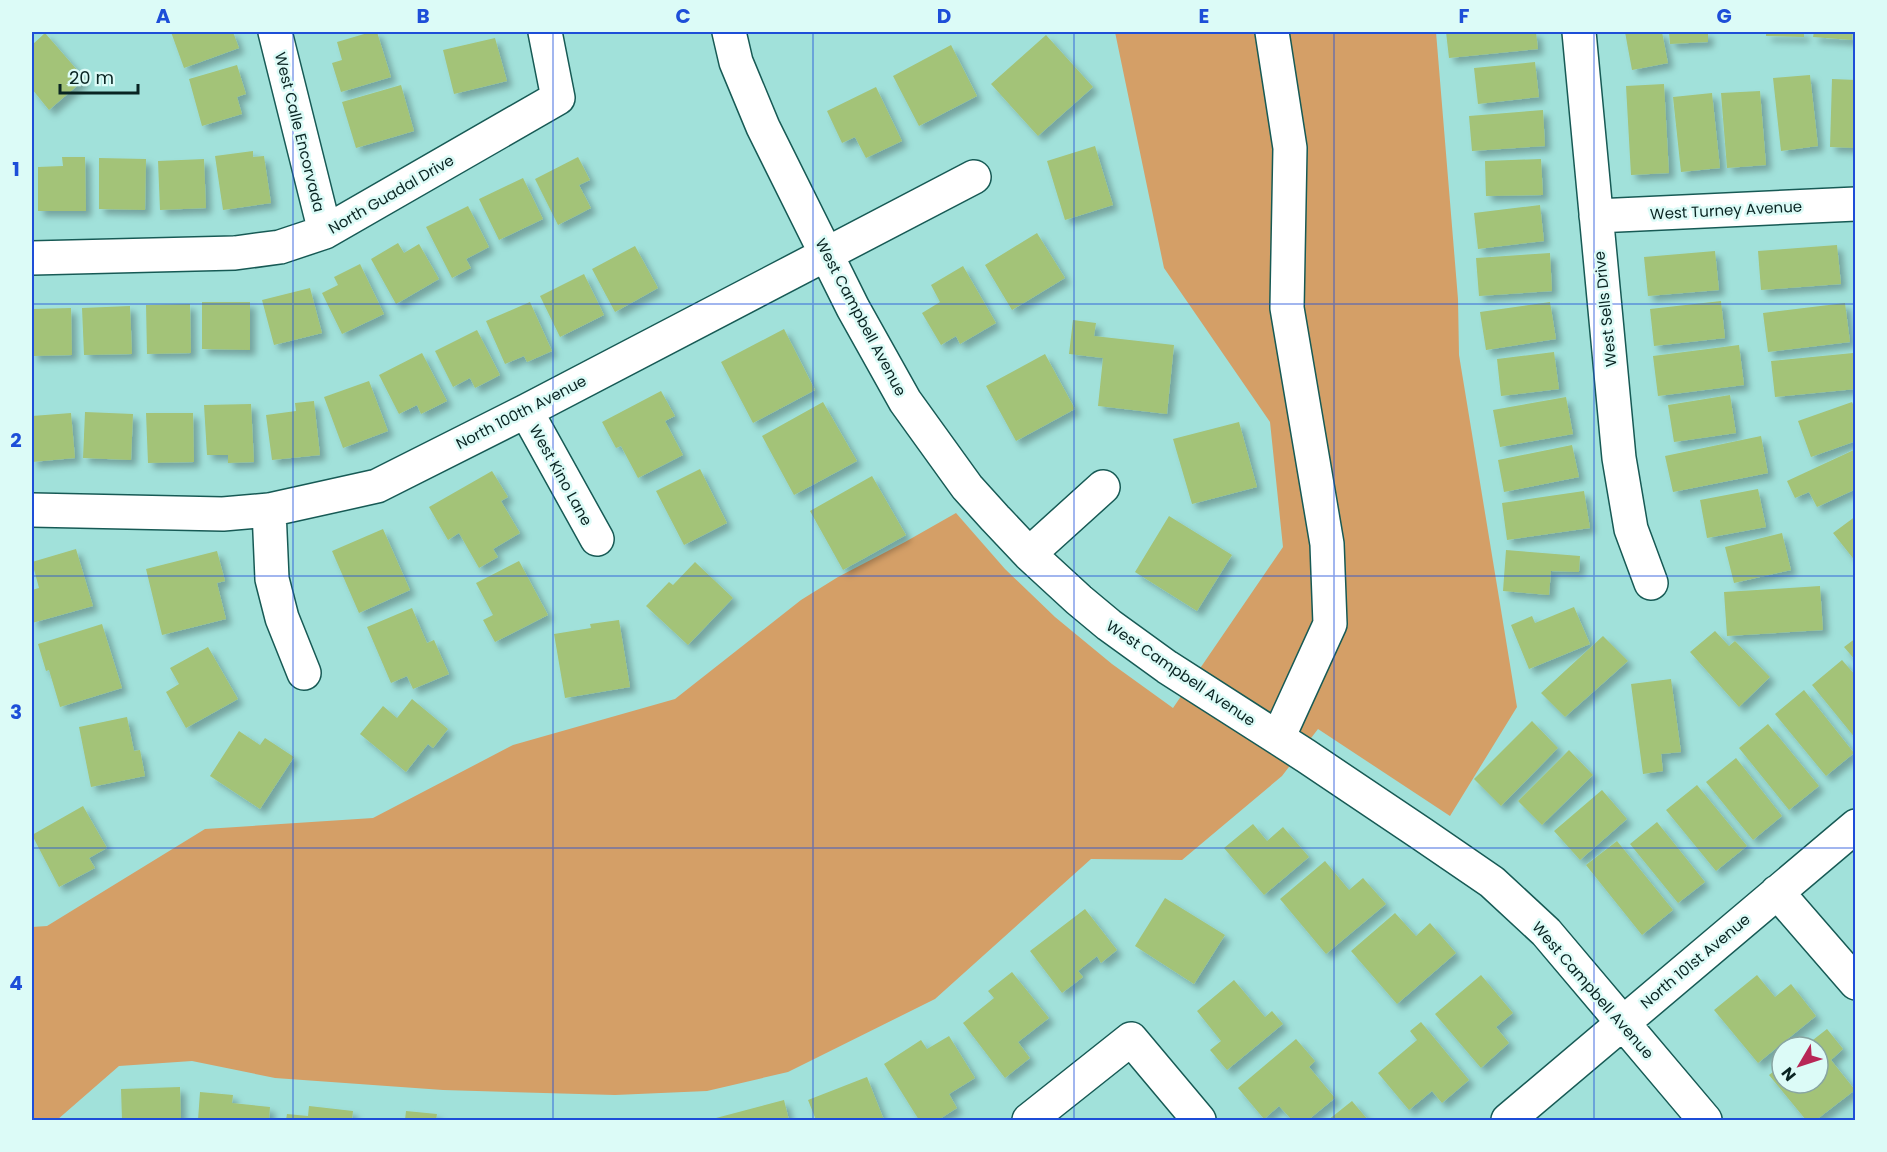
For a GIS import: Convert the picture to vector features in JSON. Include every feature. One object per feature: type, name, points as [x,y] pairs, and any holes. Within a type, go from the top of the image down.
[{"type":"street","name":"West Calle Encorvada","points":[[275,32],[325,232]]},
{"type":"street","name":"North Guadal Drive","points":[[32,258],[235,254],[280,247],[325,232],[558,98],[545,32]]},
{"type":"street","name":"West Campbell Avenue","points":[[729,32],[736,62],[759,118],[853,308],[905,401],[967,487],[1029,554],[1109,625],[1167,667],[1413,827],[1492,882],[1546,932],[1705,1120]]},
{"type":"street","points":[[1272,32],[1290,148],[1287,308],[1327,544],[1330,624],[1278,738]]},
{"type":"street","name":"West Sells Drive","points":[[1579,32],[1619,458],[1631,529],[1651,583]]},
{"type":"street","name":"North 100th Avenue","points":[[32,510],[223,514],[269,510],[377,486],[526,411],[974,177]]},
{"type":"street","name":"West Turney Avenue","points":[[1596,216],[1856,204]]},
{"type":"street","name":"West Kino Lane","points":[[526,411],[597,539]]},
{"type":"street","points":[[1029,554],[1103,487]]},
{"type":"street","points":[[269,510],[272,579],[282,618],[304,673]]},
{"type":"street","name":"North 101st Avenue","points":[[1508,1120],[1856,826]]},
{"type":"street","points":[[1777,892],[1856,983]]},
{"type":"street","points":[[1029,1120],[1131,1039],[1199,1120]]},
{"type":"shaded area","points":[[1115,32],[1436,32],[1458,299],[1459,355],[1517,707],[1450,816],[1318,729],[1282,776],[1182,860],[1091,859],[935,999],[788,1072],[707,1091],[615,1095],[443,1090],[275,1078],[192,1061],[119,1066],[57,1120],[32,1120],[32,927],[47,926],[205,829],[373,818],[513,745],[675,699],[801,600],[838,577],[956,513],[1005,569],[1055,617],[1112,664],[1173,708],[1283,547],[1270,422],[1164,268]]},
{"type":"building","points":[[171,32],[233,32],[239,48],[184,68]]},
{"type":"building","points":[[377,32],[391,77],[341,92],[332,63],[342,60],[337,42]]},
{"type":"building","points":[[1446,32],[1536,32],[1538,49],[1449,58]]},
{"type":"building","points":[[1625,32],[1662,32],[1668,63],[1632,70]]},
{"type":"building","points":[[1669,32],[1708,32],[1708,42],[1670,44]]},
{"type":"building","points":[[1766,32],[1804,32],[1804,37],[1766,36]]},
{"type":"building","points":[[1814,32],[1853,32],[1852,40],[1813,37]]},
{"type":"building","points":[[45,33],[85,79],[49,110],[32,89],[32,45]]},
{"type":"building","points":[[1046,35],[1093,87],[1038,136],[991,84]]},
{"type":"building","points":[[495,38],[507,81],[454,94],[443,50]]},
{"type":"building","points":[[951,45],[977,96],[919,126],[893,76]]},
{"type":"building","points":[[1535,62],[1539,97],[1478,104],[1474,68]]},
{"type":"building","points":[[237,65],[246,94],[237,97],[242,114],[202,126],[189,79]]},
{"type":"building","points":[[1810,75],[1818,146],[1781,151],[1773,78]]},
{"type":"building","points":[[1832,79],[1856,80],[1856,148],[1830,147]]},
{"type":"building","points":[[1664,84],[1669,173],[1631,175],[1626,86]]},
{"type":"building","points":[[401,85],[414,131],[356,148],[342,102]]},
{"type":"building","points":[[876,87],[902,141],[866,158],[855,137],[842,143],[827,111]]},
{"type":"building","points":[[1760,91],[1766,165],[1727,168],[1721,93]]},
{"type":"building","points":[[1712,93],[1720,168],[1681,172],[1673,97]]},
{"type":"building","points":[[1543,110],[1545,146],[1472,151],[1469,116]]},
{"type":"building","points":[[1095,146],[1113,205],[1065,220],[1047,161]]},
{"type":"building","points":[[253,151],[253,157],[264,156],[271,203],[223,210],[215,156]]},
{"type":"building","points":[[62,157],[85,157],[86,211],[38,211],[38,167],[63,166]]},
{"type":"building","points":[[578,157],[590,180],[579,185],[591,208],[558,225],[535,179]]},
{"type":"building","points":[[99,158],[146,159],[145,210],[99,209]]},
{"type":"building","points":[[204,159],[206,208],[160,210],[158,161]]},
{"type":"building","points":[[1541,159],[1543,195],[1486,196],[1485,161]]},
{"type":"building","points":[[523,178],[543,219],[499,240],[479,199]]},
{"type":"building","points":[[1540,205],[1544,241],[1478,249],[1474,213]]},
{"type":"building","points":[[468,206],[489,247],[466,259],[471,268],[452,278],[426,227]]},
{"type":"building","points":[[1037,233],[1065,278],[1012,310],[985,265]]},
{"type":"building","points":[[398,243],[404,253],[419,244],[439,279],[396,304],[371,259]]},
{"type":"building","points":[[1837,245],[1841,284],[1761,290],[1758,251]]},
{"type":"building","points":[[635,246],[658,288],[615,312],[592,269]]},
{"type":"building","points":[[1715,251],[1719,290],[1648,296],[1644,257]]},
{"type":"building","points":[[1550,253],[1552,291],[1479,296],[1476,258]]},
{"type":"building","points":[[360,264],[384,314],[342,334],[322,293],[338,285],[334,277]]},
{"type":"building","points":[[963,266],[996,323],[960,344],[956,336],[941,345],[922,313],[940,302],[931,285]]},
{"type":"building","points":[[584,274],[604,315],[560,337],[540,296]]},
{"type":"building","points":[[310,288],[322,333],[274,345],[262,300]]},
{"type":"building","points":[[1721,301],[1725,338],[1654,346],[1650,309]]},
{"type":"building","points":[[202,302],[250,302],[250,350],[202,349]]},
{"type":"building","points":[[530,302],[552,351],[527,362],[524,356],[505,364],[486,321]]},
{"type":"building","points":[[1550,302],[1556,339],[1486,350],[1480,312]]},
{"type":"building","points":[[1845,303],[1850,342],[1768,352],[1763,313]]},
{"type":"building","points":[[190,304],[191,353],[147,354],[146,305]]},
{"type":"building","points":[[130,306],[132,354],[84,355],[82,308]]},
{"type":"building","points":[[71,308],[72,355],[32,356],[32,309]]},
{"type":"building","points":[[1073,320],[1096,323],[1094,336],[1174,345],[1167,414],[1098,406],[1103,358],[1069,354]]},
{"type":"building","points":[[784,329],[815,390],[753,423],[721,362]]},
{"type":"building","points":[[477,330],[500,375],[475,388],[470,378],[453,387],[435,351]]},
{"type":"building","points":[[1739,345],[1744,385],[1658,396],[1653,356]]},
{"type":"building","points":[[1554,352],[1559,389],[1501,396],[1497,359]]},
{"type":"building","points":[[422,353],[447,401],[421,414],[417,405],[399,414],[379,375]]},
{"type":"building","points":[[1853,353],[1856,389],[1775,397],[1771,361]]},
{"type":"building","points":[[1045,354],[1075,409],[1016,441],[986,386]]},
{"type":"building","points":[[369,381],[388,431],[343,448],[324,397]]},
{"type":"building","points":[[661,391],[675,416],[665,421],[683,455],[638,478],[621,446],[616,448],[602,422]]},
{"type":"building","points":[[1730,395],[1736,433],[1674,442],[1668,405]]},
{"type":"building","points":[[1566,397],[1573,434],[1500,447],[1493,410]]},
{"type":"building","points":[[314,401],[320,455],[272,460],[266,415],[296,411],[295,403]]},
{"type":"building","points":[[823,402],[857,461],[794,495],[762,436]]},
{"type":"building","points":[[1852,402],[1856,411],[1856,441],[1811,457],[1798,421]]},
{"type":"building","points":[[251,404],[254,462],[228,463],[228,455],[207,455],[204,405]]},
{"type":"building","points":[[85,412],[133,414],[131,460],[83,458]]},
{"type":"building","points":[[71,413],[75,458],[32,462],[32,416]]},
{"type":"building","points":[[146,413],[193,413],[194,462],[148,463]]},
{"type":"building","points":[[1239,422],[1257,487],[1192,504],[1173,439]]},
{"type":"building","points":[[1761,436],[1768,473],[1673,492],[1665,456]]},
{"type":"building","points":[[1572,445],[1579,477],[1504,492],[1498,460]]},
{"type":"building","points":[[1856,449],[1856,489],[1817,507],[1809,492],[1795,498],[1787,481]]},
{"type":"building","points":[[700,469],[727,523],[684,545],[656,491]]},
{"type":"building","points":[[492,471],[508,497],[501,501],[520,533],[493,549],[498,557],[479,568],[459,533],[448,540],[429,507]]},
{"type":"building","points":[[872,476],[906,535],[843,570],[810,511]]},
{"type":"building","points":[[1758,489],[1766,527],[1707,538],[1700,500]]},
{"type":"building","points":[[1584,491],[1590,528],[1507,540],[1502,503]]},
{"type":"building","points":[[1169,516],[1232,555],[1197,611],[1135,572]]},
{"type":"building","points":[[1856,516],[1856,562],[1833,533]]},
{"type":"building","points":[[383,529],[410,590],[359,613],[332,551]]},
{"type":"building","points":[[1782,533],[1791,570],[1734,583],[1725,547]]},
{"type":"building","points":[[76,549],[93,606],[32,623],[32,590],[39,588],[32,562]]},
{"type":"building","points":[[1506,550],[1580,556],[1579,572],[1551,571],[1549,595],[1503,591]]},
{"type":"building","points":[[217,551],[225,581],[217,583],[226,619],[162,635],[146,569]]},
{"type":"building","points":[[519,561],[548,615],[495,642],[483,620],[493,615],[476,583]]},
{"type":"building","points":[[695,562],[733,598],[688,645],[646,606],[669,582],[673,585]]},
{"type":"building","points":[[1820,586],[1823,630],[1727,636],[1724,592]]},
{"type":"building","points":[[1574,607],[1590,644],[1529,669],[1511,625],[1532,616],[1535,623]]},
{"type":"building","points":[[412,608],[427,643],[434,640],[449,674],[413,689],[407,676],[391,683],[367,627]]},
{"type":"building","points":[[619,620],[630,687],[565,698],[554,634],[591,628],[590,624]]},
{"type":"building","points":[[102,624],[122,688],[60,707],[49,670],[46,671],[38,644]]},
{"type":"building","points":[[1715,631],[1729,646],[1735,641],[1770,677],[1739,707],[1690,652]]},
{"type":"building","points":[[1603,636],[1628,661],[1565,717],[1541,693]]},
{"type":"building","points":[[1856,638],[1856,661],[1844,647]]},
{"type":"building","points":[[208,647],[238,699],[186,728],[166,692],[179,684],[170,668]]},
{"type":"building","points":[[1842,660],[1856,676],[1856,739],[1812,685]]},
{"type":"building","points":[[1671,679],[1681,752],[1661,754],[1663,771],[1643,774],[1631,684]]},
{"type":"building","points":[[1804,690],[1854,753],[1826,776],[1775,714]]},
{"type":"building","points":[[412,699],[448,729],[433,748],[428,744],[406,772],[360,734],[383,706],[397,718]]},
{"type":"building","points":[[127,717],[134,751],[140,750],[145,776],[91,787],[79,727]]},
{"type":"building","points":[[1532,721],[1558,748],[1501,806],[1474,779]]},
{"type":"building","points":[[1768,724],[1819,786],[1789,810],[1739,748]]},
{"type":"building","points":[[239,731],[260,745],[265,738],[294,757],[260,809],[210,776]]},
{"type":"building","points":[[1569,750],[1593,775],[1542,825],[1518,801]]},
{"type":"building","points":[[1736,758],[1782,816],[1753,840],[1706,782]]},
{"type":"building","points":[[1697,785],[1747,846],[1716,871],[1666,810]]},
{"type":"building","points":[[1602,790],[1627,819],[1580,860],[1554,831]]},
{"type":"building","points":[[83,806],[107,848],[89,858],[95,868],[59,887],[32,835]]},
{"type":"building","points":[[1657,822],[1705,882],[1678,903],[1630,844]]},
{"type":"building","points":[[1253,824],[1267,841],[1283,827],[1309,857],[1264,895],[1224,848]]},
{"type":"building","points":[[1617,841],[1673,910],[1642,935],[1586,865]]},
{"type":"building","points":[[1325,861],[1349,890],[1363,878],[1386,904],[1326,954],[1280,899]]},
{"type":"building","points":[[1165,898],[1225,935],[1194,984],[1135,946]]},
{"type":"building","points":[[1085,909],[1117,950],[1101,963],[1097,956],[1078,971],[1083,977],[1062,993],[1030,951]]},
{"type":"building","points":[[1395,913],[1416,936],[1430,923],[1456,953],[1397,1004],[1351,951]]},
{"type":"building","points":[[1012,972],[1049,1018],[1018,1042],[1030,1058],[1005,1078],[963,1023],[994,998],[988,991]]},
{"type":"building","points":[[1481,975],[1513,1013],[1496,1027],[1509,1043],[1481,1068],[1435,1014]]},
{"type":"building","points":[[1757,975],[1775,997],[1791,984],[1816,1016],[1793,1035],[1770,1035],[1770,1053],[1758,1063],[1714,1010]]},
{"type":"building","points":[[1234,980],[1265,1017],[1272,1011],[1283,1024],[1227,1070],[1210,1050],[1221,1041],[1197,1011]]},
{"type":"building","points":[[1421,1022],[1469,1080],[1442,1103],[1432,1091],[1409,1110],[1378,1073],[1417,1040],[1410,1031]]},
{"type":"building","points":[[1827,1029],[1843,1049],[1831,1060],[1855,1090],[1816,1120],[1806,1120],[1785,1095],[1830,1095],[1830,1035],[1819,1035]]},
{"type":"building","points":[[949,1036],[975,1078],[949,1094],[957,1108],[938,1120],[919,1120],[884,1064],[921,1040],[927,1049]]},
{"type":"building","points":[[1296,1039],[1315,1061],[1309,1067],[1335,1098],[1308,1120],[1292,1120],[1279,1106],[1264,1119],[1238,1088]]},
{"type":"building","points":[[867,1077],[884,1120],[816,1120],[808,1100]]},
{"type":"building","points":[[180,1087],[181,1120],[122,1120],[121,1089]]},
{"type":"building","points":[[200,1092],[233,1095],[232,1103],[270,1107],[269,1120],[198,1120]]},
{"type":"building","points":[[784,1100],[789,1120],[716,1120],[716,1118]]},
{"type":"building","points":[[1352,1101],[1368,1120],[1328,1120]]},
{"type":"building","points":[[309,1106],[353,1111],[352,1120],[286,1120],[287,1114],[308,1116]]},
{"type":"building","points":[[406,1111],[437,1114],[436,1120],[405,1120]]}]
